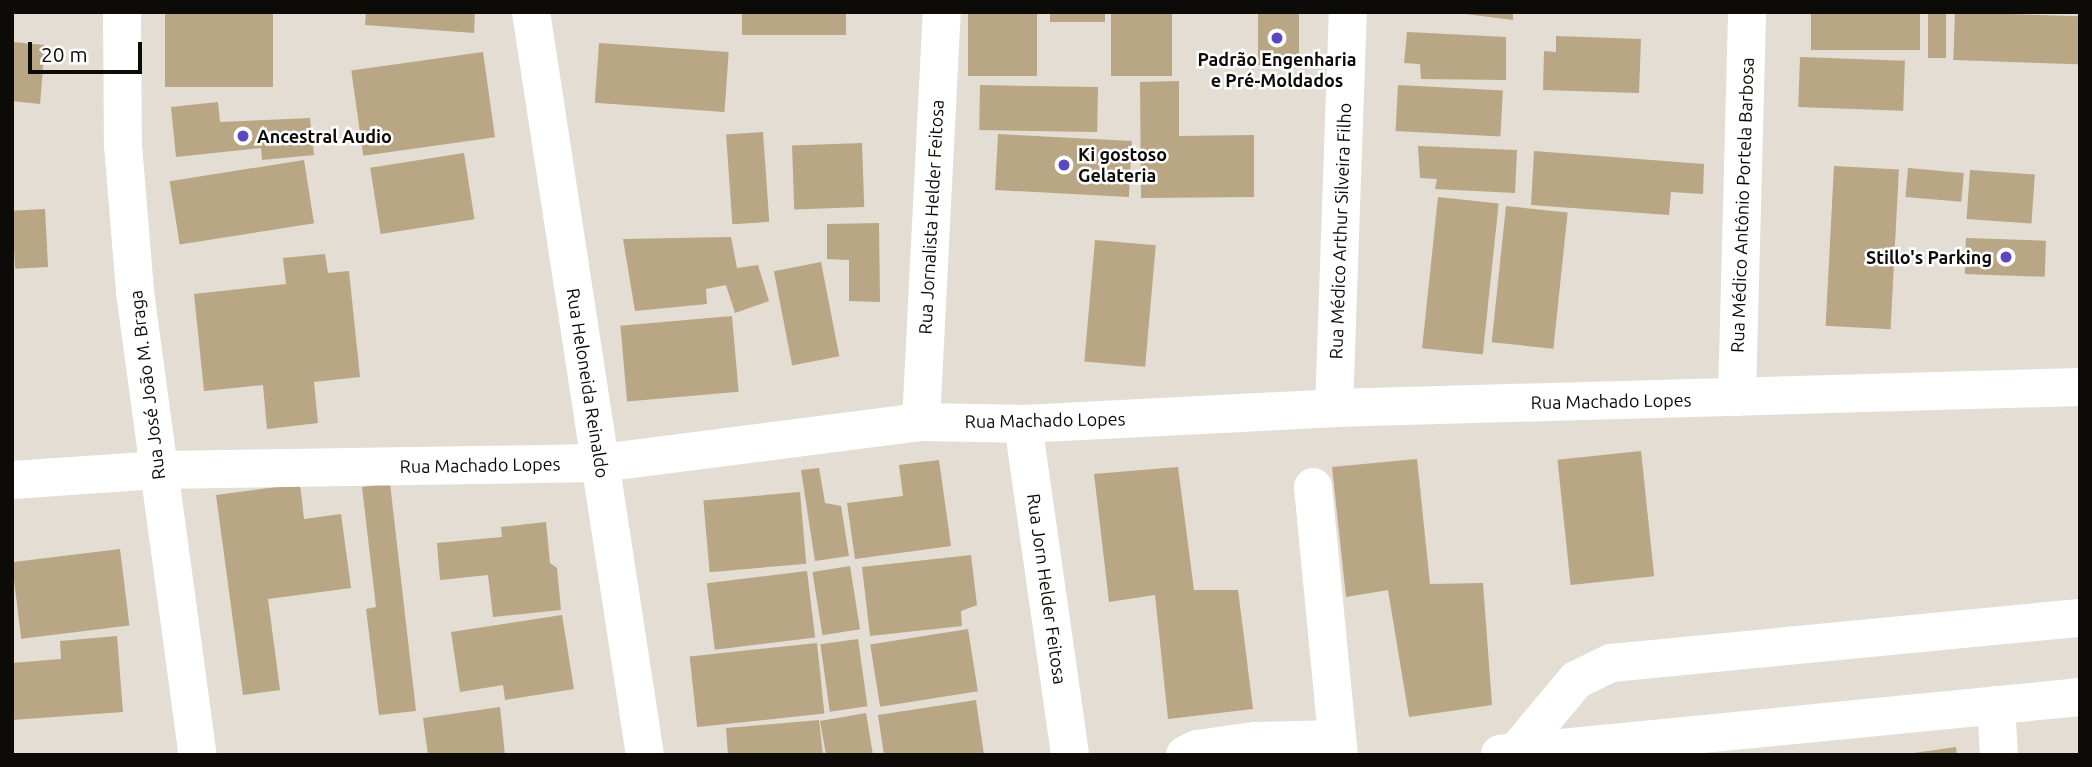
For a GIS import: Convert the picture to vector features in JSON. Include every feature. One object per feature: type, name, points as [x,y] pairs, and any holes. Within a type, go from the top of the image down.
[{"type":"street","name":"Rua José João M. Braga","points":[[122,12],[123,145],[156,470],[198,755]]},
{"type":"street","name":"Rua Heloneida Reinaldo","points":[[531,12],[645,755]]},
{"type":"street","name":"Rua Jornalista Helder Feitosa","points":[[920,422],[942,12]]},
{"type":"street","name":"Rua Médico Arthur Silveira Filho","points":[[1334,408],[1348,12]]},
{"type":"street","name":"Rua Médico Antônio Portela Barbosa","points":[[1737,397],[1747,12]]},
{"type":"street","name":"Rua Machado Lopes","points":[[12,480],[156,470],[601,463],[920,422],[1023,424],[1334,408],[2080,387]]},
{"type":"street","name":"Rua Jorn Helder Feitosa","points":[[1023,424],[1070,755]]},
{"type":"street","points":[[1185,755],[1197,749],[1255,741],[1337,747],[1312,487]]},
{"type":"street","points":[[1506,754],[1576,680],[1611,663],[2080,618]]},
{"type":"street","points":[[1506,754],[1813,740],[1996,705],[2080,698]]},
{"type":"street","points":[[1996,705],[1999,755]]},
{"type":"building","points":[[165,12],[273,12],[273,87],[165,87]]},
{"type":"building","points":[[366,12],[475,12],[474,33],[365,25]]},
{"type":"building","points":[[742,12],[846,12],[846,35],[742,35]]},
{"type":"building","points":[[968,12],[1037,12],[1037,76],[968,76]]},
{"type":"building","points":[[1050,12],[1105,12],[1105,22],[1050,22]]},
{"type":"building","points":[[1111,12],[1172,12],[1172,76],[1111,76]]},
{"type":"building","name":"Padrão Engenharia e Pré-Moldados","points":[[1258,12],[1299,12],[1299,65],[1258,65]]},
{"type":"building","points":[[1450,12],[1513,12],[1513,20]]},
{"type":"building","points":[[1811,12],[1920,12],[1920,50],[1811,50]]},
{"type":"building","points":[[1928,12],[1946,12],[1946,58],[1928,58]]},
{"type":"building","points":[[1955,12],[2080,16],[2078,64],[1953,60]]},
{"type":"building","points":[[1407,32],[1506,37],[1506,80],[1421,79],[1420,64],[1404,63]]},
{"type":"building","points":[[1556,36],[1641,39],[1639,93],[1543,90],[1544,51],[1556,52]]},
{"type":"building","points":[[12,42],[45,45],[40,104],[12,101]]},
{"type":"building","points":[[599,43],[729,52],[724,112],[595,103]]},
{"type":"building","points":[[483,52],[495,137],[363,156],[351,71]]},
{"type":"building","points":[[1800,57],[1905,61],[1903,111],[1798,107]]},
{"type":"building","points":[[1179,81],[1179,136],[1254,135],[1254,197],[1141,198],[1140,82]]},
{"type":"building","points":[[980,85],[1098,87],[1097,132],[979,130]]},
{"type":"building","points":[[1398,85],[1503,90],[1500,136],[1396,131]]},
{"type":"building","name":"Ancestral Audio","points":[[218,102],[220,122],[310,118],[314,155],[262,160],[261,148],[176,157],[171,107]]},
{"type":"building","points":[[763,132],[769,222],[732,224],[726,135]]},
{"type":"building","name":"Ki gostoso Gelateria","points":[[998,134],[1132,141],[1129,197],[995,190]]},
{"type":"building","points":[[862,143],[864,207],[794,209],[792,145]]},
{"type":"building","points":[[1418,146],[1517,150],[1515,193],[1435,189],[1437,179],[1420,178]]},
{"type":"building","points":[[1534,151],[1704,164],[1703,194],[1671,192],[1669,215],[1531,205]]},
{"type":"building","points":[[464,153],[474,219],[381,234],[370,168]]},
{"type":"building","points":[[304,160],[314,223],[180,244],[170,181]]},
{"type":"building","points":[[1834,166],[1899,169],[1891,329],[1826,326]]},
{"type":"building","points":[[1908,168],[1964,173],[1961,202],[1905,197]]},
{"type":"building","points":[[1970,170],[2035,175],[2031,223],[1967,219]]},
{"type":"building","points":[[1438,197],[1499,203],[1483,355],[1422,348]]},
{"type":"building","points":[[1506,206],[1568,212],[1553,349],[1492,342]]},
{"type":"building","points":[[45,209],[48,267],[15,269],[12,211]]},
{"type":"building","points":[[879,223],[880,302],[849,301],[849,260],[827,259],[827,224]]},
{"type":"building","points":[[731,237],[737,268],[758,265],[769,301],[735,313],[726,285],[706,289],[707,304],[635,311],[623,239]]},
{"type":"building","name":"Stillo's Parking","points":[[1966,238],[2046,241],[2045,277],[1965,274]]},
{"type":"building","points":[[1095,240],[1156,245],[1145,367],[1084,362]]},
{"type":"building","points":[[325,254],[328,273],[349,271],[360,377],[314,382],[318,423],[267,429],[263,385],[204,391],[194,294],[286,284],[283,258]]},
{"type":"building","points":[[821,262],[839,356],[792,365],[774,271]]},
{"type":"building","points":[[732,316],[739,392],[627,401],[620,326]]},
{"type":"building","points":[[1641,451],[1654,576],[1571,585],[1557,460]]},
{"type":"building","points":[[1417,459],[1430,584],[1483,583],[1492,705],[1409,717],[1388,590],[1346,597],[1332,467]]},
{"type":"building","points":[[939,460],[951,546],[855,559],[847,503],[903,496],[899,465]]},
{"type":"building","points":[[1178,467],[1194,590],[1238,590],[1253,709],[1168,719],[1155,595],[1109,602],[1094,474]]},
{"type":"building","points":[[819,468],[825,503],[841,506],[849,556],[815,561],[801,470]]},
{"type":"building","points":[[390,483],[416,711],[379,715],[366,609],[376,607],[362,487]]},
{"type":"building","points":[[300,484],[304,519],[341,514],[351,588],[268,599],[280,690],[243,695],[216,495]]},
{"type":"building","points":[[800,492],[806,564],[710,572],[703,500]]},
{"type":"building","points":[[546,522],[550,563],[557,568],[561,610],[493,617],[488,575],[440,580],[437,543],[502,537],[501,527]]},
{"type":"building","points":[[120,549],[129,625],[21,639],[12,562]]},
{"type":"building","points":[[971,555],[977,605],[961,611],[962,626],[870,636],[862,567]]},
{"type":"building","points":[[850,566],[860,629],[822,635],[812,572]]},
{"type":"building","points":[[807,571],[815,638],[715,650],[707,583]]},
{"type":"building","points":[[562,615],[574,689],[505,700],[503,685],[460,692],[451,632]]},
{"type":"building","points":[[968,629],[978,691],[880,707],[870,644]]},
{"type":"building","points":[[117,636],[123,712],[12,720],[12,663],[61,659],[60,641]]},
{"type":"building","points":[[858,639],[867,706],[830,712],[820,644]]},
{"type":"building","points":[[817,643],[824,714],[697,727],[690,656]]},
{"type":"building","points":[[976,700],[984,755],[884,755],[878,715]]},
{"type":"building","points":[[500,707],[505,755],[428,755],[423,718]]},
{"type":"building","points":[[866,713],[873,755],[826,755],[820,721]]},
{"type":"building","points":[[819,720],[823,755],[728,755],[726,728]]},
{"type":"building","points":[[1956,747],[1957,755],[1914,755],[1914,753]]},
{"type":"place","name":"Padrão Engenharia e Pré-Moldados","points":[[1277,38]]},
{"type":"place","name":"Ancestral Audio","points":[[243,136]]},
{"type":"place","name":"Ki gostoso Gelateria","points":[[1064,165]]},
{"type":"place","name":"Stillo's Parking","points":[[2006,257]]}]
